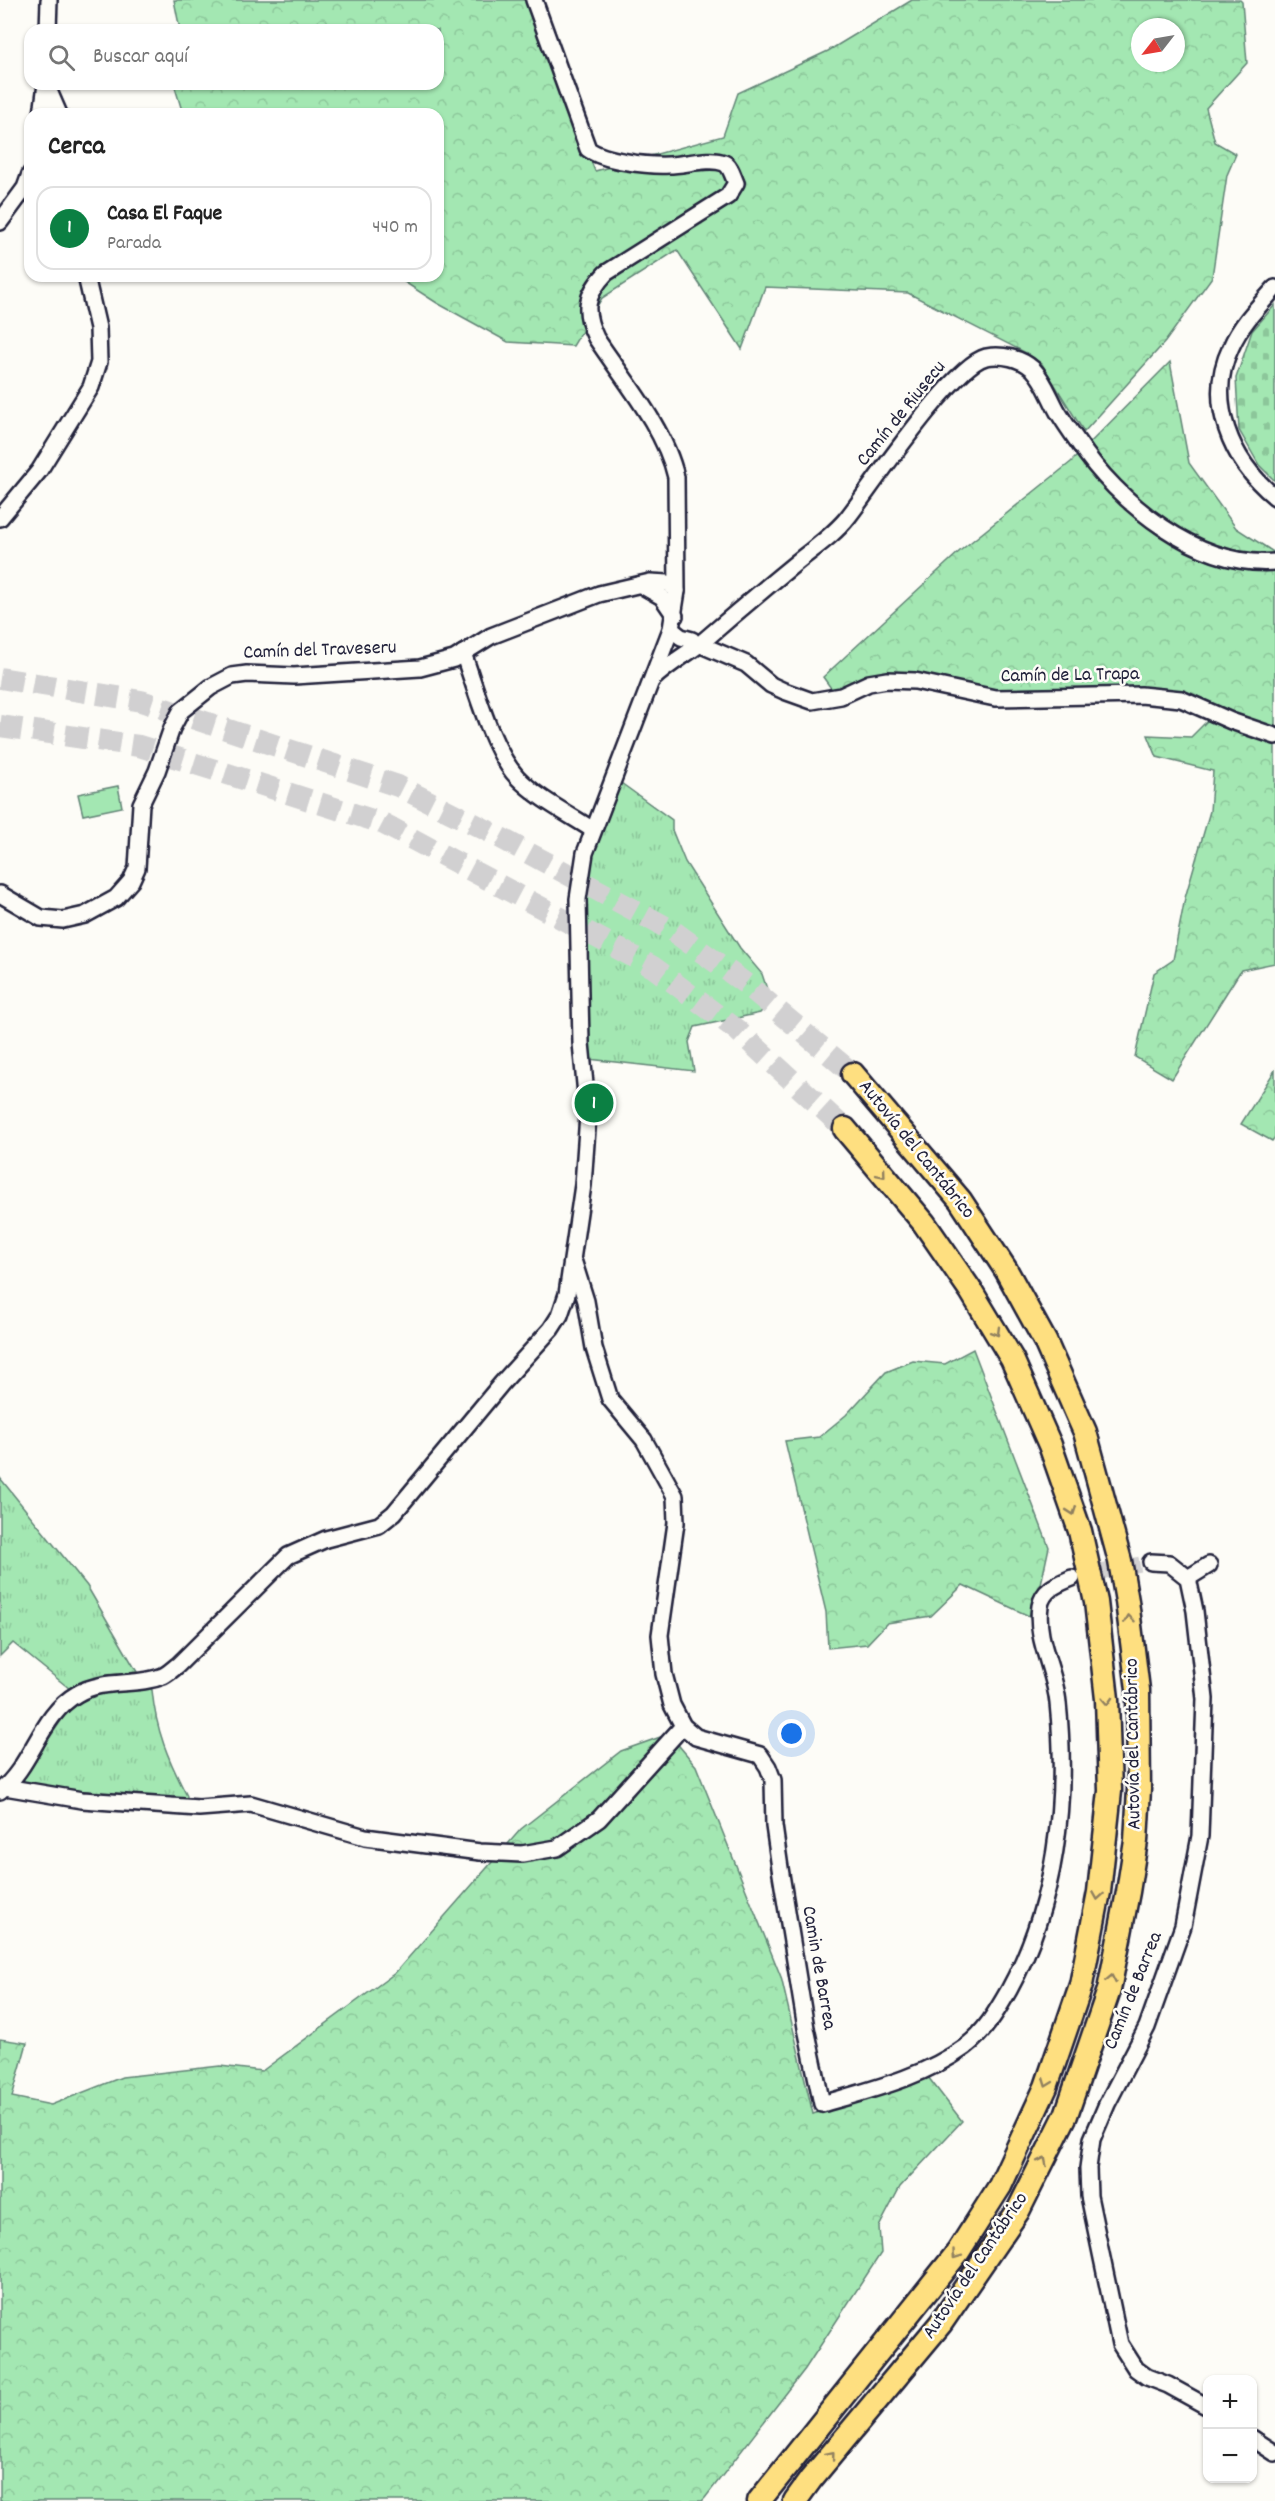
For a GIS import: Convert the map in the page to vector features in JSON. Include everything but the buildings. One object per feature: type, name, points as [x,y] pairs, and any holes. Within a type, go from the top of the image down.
[{"type":"highway","name":"Autovía del Cantábrico","points":[[795,2501],[941,2323],[1018,2211],[1066,2115],[1109,1990],[1131,1871],[1139,1789],[1138,1690],[1127,1601],[1120,1561],[1085,1432],[1045,1341],[1006,1270],[960,1200],[853,1074]]},
{"type":"highway","name":"Autovía del Cantábrico","points":[[759,2501],[958,2253],[1000,2187],[1046,2087],[1081,1985],[1099,1892],[1110,1791],[1107,1699],[1096,1602],[1080,1531],[1050,1445],[1012,1359],[971,1291],[924,1223],[845,1129]]},
{"type":"street","points":[[48,24],[49,0]]},
{"type":"street","points":[[2,1789],[29,1757],[50,1720],[63,1704],[76,1694],[91,1687],[165,1675],[178,1665],[272,1569],[288,1556],[326,1539],[379,1526],[394,1513],[561,1315],[567,1294],[584,1185],[588,1116],[580,1043],[578,899],[585,854],[663,651],[673,622],[678,591],[676,477],[673,462],[651,421],[596,338],[589,320],[588,300],[593,286],[606,273],[718,203],[728,196],[736,183],[728,166],[723,163],[641,164],[598,154],[588,149],[534,0]]},
{"type":"street","points":[[43,108],[45,90]]},
{"type":"street","points":[[49,90],[56,108]]},
{"type":"street","points":[[0,222],[24,189]]},
{"type":"street","points":[[0,518],[39,471],[91,387],[99,362],[98,328],[87,282]]},
{"type":"street","points":[[1275,288],[1242,326],[1231,347],[1221,373],[1220,395],[1223,416],[1231,440],[1240,457],[1275,497]]},
{"type":"street","name":"Camín de Riusecu","points":[[651,681],[846,520],[932,407],[965,370],[986,357],[1017,358],[1033,369],[1079,445],[1104,475],[1160,526],[1206,551],[1250,561],[1275,562]]},
{"type":"street","name":"Camín del Traveseru","points":[[0,894],[41,918],[63,920],[85,915],[116,898],[131,881],[137,868],[141,804],[157,771],[172,728],[182,711],[196,697],[232,676],[294,676],[438,665],[491,636],[599,594],[647,588],[650,582],[668,583],[678,591]]},
{"type":"street","points":[[647,588],[662,597],[681,637],[696,643]]},
{"type":"street","points":[[663,651],[669,656],[696,643]]},
{"type":"street","name":"Camín de La Trapa","points":[[696,643],[746,664],[771,685],[813,701],[841,696],[869,683],[887,680],[915,681],[995,698],[1141,695],[1181,699],[1231,721],[1275,736]]},
{"type":"street","points":[[463,653],[498,745],[516,776],[531,789],[593,830]]},
{"type":"street","points":[[2,1789],[82,1800],[199,1808],[251,1804],[365,1837],[480,1852],[522,1854],[557,1848],[599,1818],[683,1726],[672,1705],[663,1674],[660,1635],[676,1523],[675,1496],[644,1440],[610,1399],[594,1348],[586,1301],[573,1259]]},
{"type":"street","points":[[1151,1562],[1169,1563],[1188,1578],[1209,1564]]},
{"type":"street","name":"Camin de Barrea","points":[[683,1726],[696,1737],[760,1755],[768,1767],[772,1780],[774,1826],[780,1868],[806,2028],[822,2104],[880,2087],[937,2064],[966,2046],[991,2021],[1020,1970],[1042,1913],[1054,1854],[1062,1774],[1058,1701],[1040,1636],[1040,1605],[1049,1588],[1072,1578]]},
{"type":"street","name":"Camín de Barrea","points":[[1188,1578],[1195,1611],[1205,1700],[1200,1836],[1183,1926],[1147,2026],[1107,2104],[1092,2139],[1088,2168],[1089,2196],[1120,2344],[1136,2369],[1147,2377],[1168,2385],[1203,2404]]},
{"type":"street","points":[[1257,2441],[1275,2453]]},
{"type":"green space","points":[[174,0],[526,0],[595,171],[723,136],[738,93],[828,51],[912,0],[1240,0],[1242,2],[1247,63],[1206,108],[1215,142],[1236,154],[1227,175],[1212,277],[1165,342],[1084,432],[1042,364],[1028,354],[908,293],[765,287],[742,349],[677,250],[602,298],[573,346],[508,342],[437,303],[404,282],[444,282],[444,108],[181,108],[176,90],[444,90],[444,24],[179,24]]},
{"type":"green space","points":[[1275,305],[1275,481],[1259,465],[1239,430],[1236,378],[1252,331]]},
{"type":"green space","points":[[1170,362],[1189,463],[1236,528],[1275,553],[1275,963],[1241,970],[1172,1079],[1135,1057],[1154,973],[1173,960],[1185,898],[1210,811],[1213,771],[1157,757],[1148,735],[1191,737],[1213,715],[1181,697],[1004,696],[914,678],[833,691],[823,677],[961,550],[1071,462]]},
{"type":"green space","points":[[621,783],[672,820],[672,830],[685,862],[740,948],[762,974],[771,1001],[760,1013],[695,1027],[689,1042],[694,1071],[589,1059],[585,895],[591,858],[611,801]]},
{"type":"green space","points":[[118,786],[122,807],[83,815],[78,794]]},
{"type":"green space","points":[[1275,1070],[1275,1137],[1272,1141],[1241,1124]]},
{"type":"green space","points":[[973,1349],[1049,1547],[1041,1584],[1029,1616],[963,1585],[931,1616],[887,1623],[867,1644],[828,1648],[826,1612],[785,1441],[819,1437],[846,1415],[886,1372],[913,1361],[945,1364]]},
{"type":"green space","points":[[0,1478],[87,1586],[137,1672],[110,1675],[70,1689],[13,1643],[0,1656]]},
{"type":"green space","points":[[147,1686],[152,1690],[160,1732],[187,1796],[186,1802],[22,1784],[27,1771],[71,1706],[108,1690]]},
{"type":"green space","points":[[669,1734],[696,1766],[781,1977],[813,2114],[928,2077],[962,2121],[900,2187],[879,2227],[881,2253],[805,2369],[705,2498],[702,2501],[0,2501],[0,2039],[27,2043],[12,2097],[51,2105],[122,2077],[220,2066],[262,2071],[395,1973],[521,1829],[621,1751]]},
{"type":"tunnel","points":[[0,678],[141,701],[398,786],[486,830],[673,931],[746,984],[853,1074]]},
{"type":"tunnel","points":[[0,726],[139,746],[382,823],[653,967],[737,1030],[845,1129]]},
{"type":"tunnel","points":[[1080,1576],[1151,1562]]},
{"type":"place","name":"Casa El Faque","points":[[594,1103]]}]
